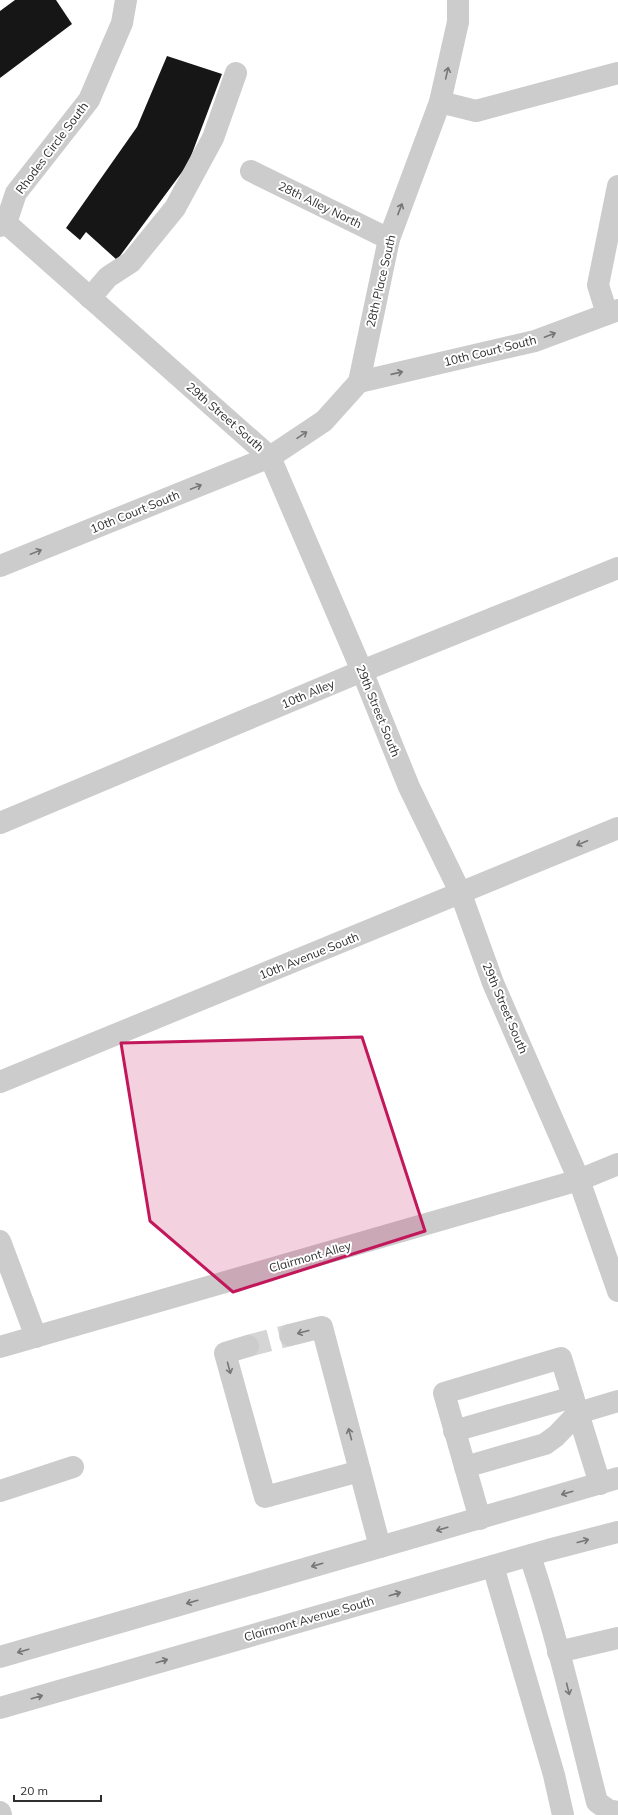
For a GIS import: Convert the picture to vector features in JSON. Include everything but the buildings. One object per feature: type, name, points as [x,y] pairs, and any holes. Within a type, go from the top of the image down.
[{"type":"street","name":"Rhodes Circle South","points":[[3,225],[16,193],[89,100],[122,23],[126,0]]},
{"type":"street","name":"28th Place South","points":[[359,382],[389,239],[440,102],[458,22],[458,0]]},
{"type":"street","points":[[440,102],[476,111],[618,73]]},
{"type":"street","points":[[90,298],[108,278],[131,262],[175,208],[213,138],[236,74]]},
{"type":"street","name":"28th Alley North","points":[[251,171],[389,239]]},
{"type":"street","points":[[612,312],[598,285],[618,186]]},
{"type":"street","name":"29th Street South","points":[[3,225],[90,298],[270,457],[362,671],[409,788],[461,894],[493,983],[579,1180],[618,1291]]},
{"type":"street","name":"10th Court South","points":[[359,382],[535,341],[612,312]]},
{"type":"street","points":[[270,457],[324,421],[359,382]]},
{"type":"street","name":"10th Court South","points":[[0,566],[270,457]]},
{"type":"street","name":"10th Alley","points":[[0,823],[362,671],[618,568]]},
{"type":"street","name":"10th Avenue South","points":[[0,1082],[461,894],[618,828]]},
{"type":"street","name":"Clairmont Alley","points":[[0,1347],[579,1180],[618,1164]]},
{"type":"street","points":[[0,1241],[36,1336]]},
{"type":"street","points":[[290,1336],[322,1327],[380,1547]]},
{"type":"street","points":[[248,1346],[225,1353],[265,1497],[360,1471]]},
{"type":"street","points":[[0,1658],[46,1644],[480,1519],[609,1481],[576,1405],[561,1358],[444,1393],[480,1519]]},
{"type":"street","points":[[454,1431],[576,1405],[618,1401]]},
{"type":"street","points":[[464,1467],[531,1450],[545,1444],[556,1436],[576,1405]]},
{"type":"street","points":[[0,1490],[73,1467]]},
{"type":"street","name":"Clairmont Avenue South","points":[[0,1708],[493,1566],[618,1532]]},
{"type":"street","points":[[530,1556],[542,1593],[597,1802],[608,1810],[618,1812]]},
{"type":"street","points":[[493,1566],[552,1767],[563,1815]]},
{"type":"street","points":[[558,1652],[618,1638]]},
{"type":"street","points":[[597,1802],[618,1796]]},
{"type":"highlighted area","points":[[362,1037],[425,1231],[233,1292],[150,1221],[121,1043]]},
{"type":"tunnel","points":[[248,1346],[290,1335]]}]
